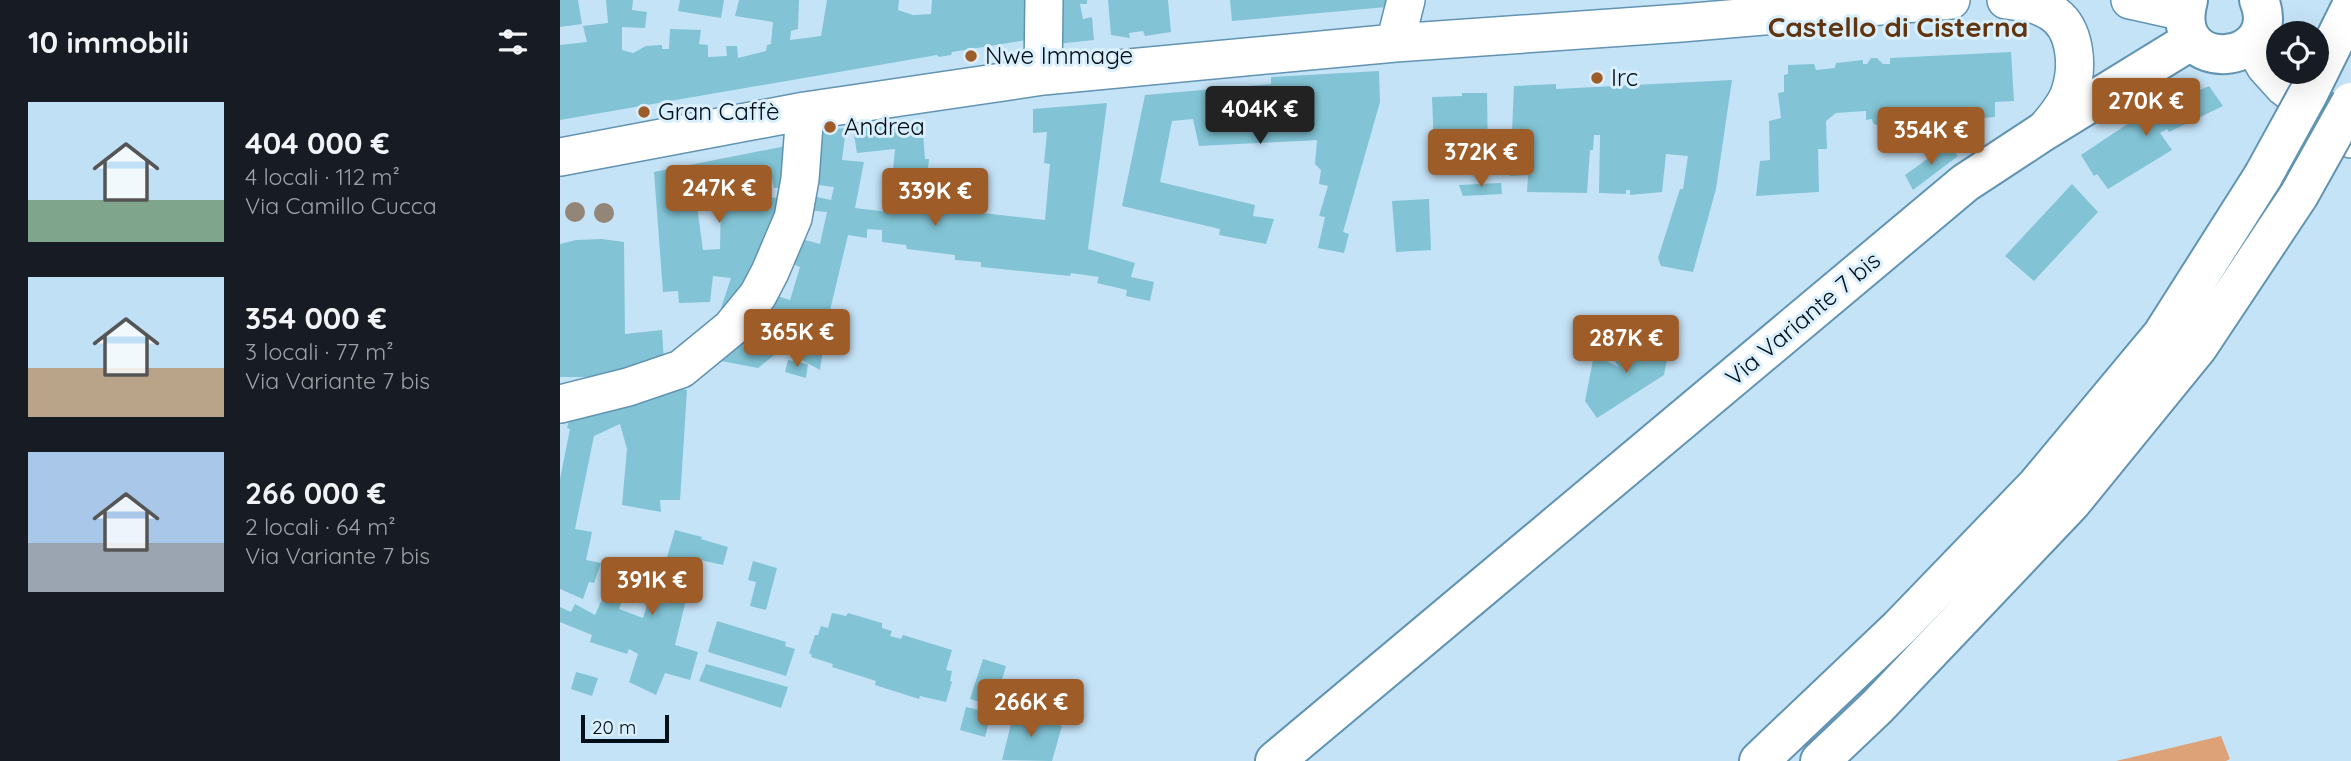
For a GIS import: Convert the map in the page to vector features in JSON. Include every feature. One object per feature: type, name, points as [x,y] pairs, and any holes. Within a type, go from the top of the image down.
[{"type":"main road","points":[[2188,18],[2200,48],[2221,55],[2243,50],[2252,43],[2262,24],[2263,1]]},
{"type":"main road","points":[[1759,761],[1899,628],[2038,485],[2162,335],[2263,176],[2351,7]]},
{"type":"main road","name":"Via Variante 7 bis","points":[[1275,761],[1965,183],[2044,131],[2188,18]]},
{"type":"main road","points":[[1820,761],[1877,707],[2071,503],[2198,347],[2299,195],[2351,102]]},
{"type":"street","points":[[1044,0],[1044,76]]},
{"type":"street","points":[[1395,43],[1406,0]]},
{"type":"street","points":[[560,157],[805,111],[1044,76],[1395,43],[1685,11],[1951,0]]},
{"type":"street","points":[[2006,0],[2036,5],[2050,11],[2063,24],[2073,46],[2075,67],[2068,97],[2044,131]]},
{"type":"street","points":[[2130,0],[2188,18]]},
{"type":"street","points":[[2252,43],[2265,66],[2284,87],[2351,139]]},
{"type":"street","points":[[560,404],[628,387],[681,369],[731,328],[758,295],[793,218],[800,179],[805,111]]},
{"type":"shaded area","points":[[2221,736],[2230,759],[2226,761],[2116,761]]},
{"type":"building","points":[[560,0],[578,0],[582,24],[560,27]]},
{"type":"building","points":[[606,0],[633,0],[632,10],[647,12],[645,28],[622,27],[622,50],[633,53],[646,46],[662,45],[662,49],[669,49],[670,29],[701,30],[699,44],[708,45],[708,57],[727,56],[726,46],[737,46],[738,58],[766,51],[767,45],[771,44],[773,22],[735,16],[739,0],[799,0],[798,29],[791,31],[790,40],[821,36],[827,0],[899,0],[898,10],[913,15],[931,14],[932,0],[1037,0],[1033,39],[560,120],[560,45],[587,42],[583,26],[608,23]]},
{"type":"building","points":[[680,0],[724,0],[721,18],[678,11]]},
{"type":"building","points":[[1057,0],[1087,0],[1087,4],[1080,4],[1083,19],[1092,17],[1094,40],[1057,44]]},
{"type":"building","points":[[1108,0],[1168,0],[1171,32],[1145,36],[1143,31],[1129,33],[1130,38],[1111,35]]},
{"type":"building","points":[[1230,0],[1388,0],[1387,7],[1232,21]]},
{"type":"building","points":[[2011,52],[2014,101],[1995,102],[1995,117],[1895,125],[1894,119],[1885,118],[1883,124],[1876,125],[1872,119],[1866,120],[1866,111],[1836,113],[1826,121],[1827,149],[1818,149],[1819,192],[1756,196],[1760,161],[1770,160],[1769,121],[1781,118],[1778,93],[1784,92],[1784,75],[1788,74],[1788,65],[1814,64],[1816,70],[1835,68],[1836,63],[1863,60],[1863,64],[1867,64],[1871,58],[1877,58],[1883,64],[1890,64],[1890,58]]},
{"type":"building","points":[[1379,71],[1380,102],[1343,232],[1349,234],[1344,253],[1318,248],[1325,217],[1319,216],[1328,186],[1319,184],[1321,170],[1315,164],[1317,140],[1199,146],[1193,119],[1172,121],[1160,182],[1255,205],[1253,216],[1274,219],[1266,244],[1219,235],[1220,229],[1122,206],[1145,95],[1271,84],[1271,77]]},
{"type":"building","points":[[1732,80],[1716,189],[1693,272],[1661,266],[1658,258],[1680,189],[1683,189],[1688,156],[1666,154],[1662,192],[1630,195],[1630,190],[1626,190],[1626,194],[1599,193],[1600,135],[1594,135],[1593,150],[1590,150],[1587,193],[1527,192],[1528,175],[1510,176],[1514,86],[1556,84],[1556,89]]},
{"type":"building","points":[[2209,86],[2223,106],[2169,132],[2167,129],[2160,133],[2172,150],[2108,189],[2097,174],[2094,176],[2081,155],[2138,117]]},
{"type":"building","points":[[1462,93],[1487,93],[1487,170],[1435,174],[1432,97],[1462,96]]},
{"type":"building","points":[[1107,103],[1088,249],[1135,263],[1131,277],[1154,282],[1150,301],[1126,296],[1127,290],[1097,283],[1099,277],[981,267],[981,262],[955,260],[955,255],[907,249],[906,245],[882,242],[882,230],[867,229],[867,238],[848,235],[827,323],[820,370],[782,349],[758,368],[716,360],[765,292],[790,300],[800,267],[783,260],[794,237],[820,244],[827,212],[804,210],[808,195],[831,200],[834,187],[811,184],[814,131],[846,128],[842,160],[864,162],[855,208],[889,212],[895,149],[857,153],[853,129],[922,121],[925,159],[929,159],[926,184],[922,184],[920,206],[1045,220],[1050,164],[1044,163],[1047,132],[1033,133],[1033,109]]},
{"type":"building","points":[[796,144],[790,188],[774,188],[772,179],[734,182],[733,179],[694,184],[703,250],[720,249],[721,197],[790,198],[743,304],[718,317],[731,278],[713,276],[710,302],[679,303],[678,291],[663,292],[654,172]]},
{"type":"building","points":[[1948,144],[1958,156],[1913,190],[1905,175]]},
{"type":"building","points":[[1501,183],[1502,194],[1463,196],[1459,185]]},
{"type":"building","points":[[2072,184],[2098,212],[2034,281],[2005,256]]},
{"type":"building","points":[[1429,199],[1431,250],[1396,252],[1392,201]]},
{"type":"building","points":[[602,239],[624,242],[625,334],[662,330],[664,362],[626,367],[626,373],[606,377],[560,377],[560,244]]},
{"type":"building","points":[[1667,333],[1672,334],[1664,375],[1597,418],[1585,401],[1594,355],[1619,367],[1615,362],[1653,340],[1654,343]]},
{"type":"building","points":[[788,360],[808,364],[806,378],[785,372]]},
{"type":"building","points":[[657,384],[687,390],[680,500],[660,500],[661,512],[622,505],[627,449],[620,424],[594,436],[575,529],[592,532],[586,560],[601,563],[594,583],[589,582],[583,599],[560,589],[560,479],[570,417]]},
{"type":"building","points":[[675,530],[728,547],[723,565],[696,559],[675,645],[698,652],[690,680],[665,673],[656,695],[629,682],[638,654],[629,649],[627,654],[590,642],[592,635],[560,622],[560,607],[571,612],[575,604],[595,615],[604,595],[621,603],[619,609],[643,618],[658,570],[663,571]]},
{"type":"building","points":[[753,561],[777,568],[766,610],[750,606],[756,582],[748,580]]},
{"type":"building","points":[[832,613],[846,616],[848,613],[882,623],[882,628],[892,631],[890,636],[901,639],[903,635],[952,650],[946,670],[952,671],[952,682],[946,702],[920,696],[919,699],[875,685],[876,681],[832,667],[833,664],[811,657],[809,653],[815,635],[818,635],[821,626],[828,628]]},
{"type":"building","points":[[717,621],[786,642],[785,646],[795,649],[786,676],[708,652]]},
{"type":"building","points":[[983,659],[1006,666],[994,706],[970,699]]},
{"type":"building","points":[[706,664],[788,687],[781,708],[699,681]]},
{"type":"building","points":[[576,672],[598,678],[592,696],[571,689]]},
{"type":"building","points":[[966,707],[991,713],[985,737],[960,730]]},
{"type":"building","points":[[1014,712],[1062,726],[1052,761],[1002,760]]},
{"type":"place","name":"Nwe Immage","points":[[971,56]]},
{"type":"place","name":"Irc","points":[[1597,78]]},
{"type":"place","name":"Gran Caffè","points":[[644,112]]},
{"type":"place","name":"Andrea","points":[[830,127]]},
{"type":"district","name":"Castello di Cisterna","points":[[1898,27]]}]
